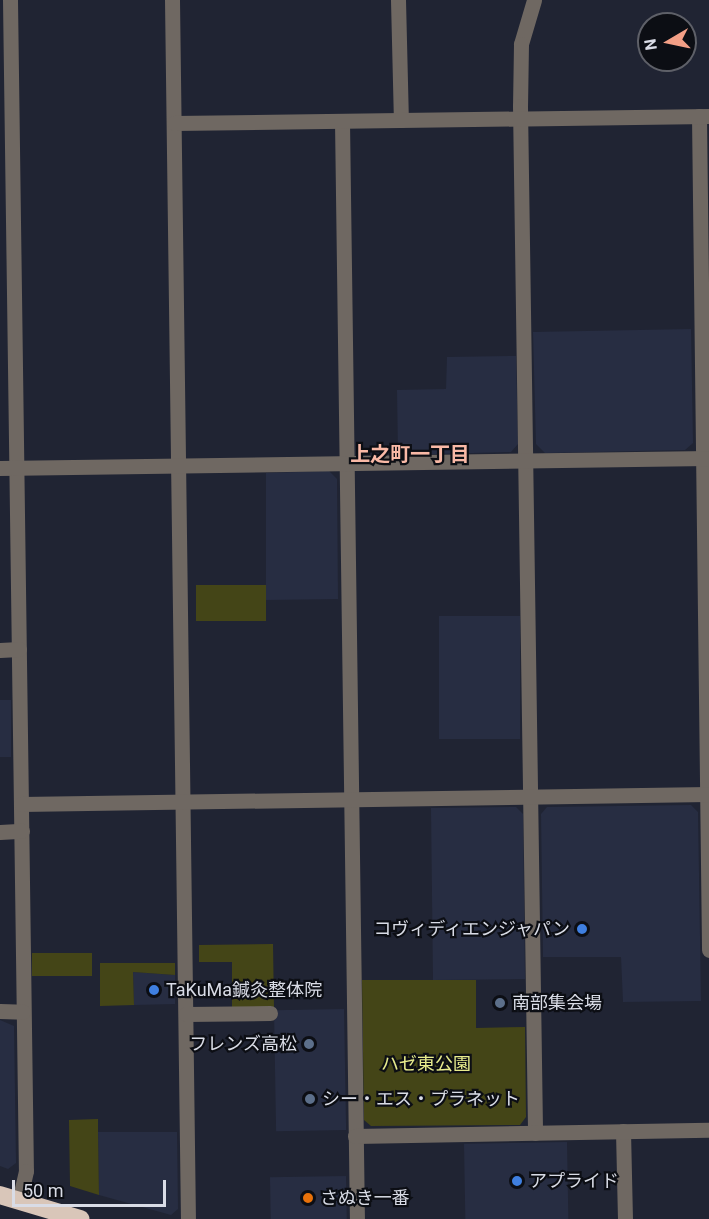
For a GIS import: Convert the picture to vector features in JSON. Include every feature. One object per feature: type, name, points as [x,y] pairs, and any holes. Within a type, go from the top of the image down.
[{"type":"highway","points":[[0,1196],[80,1219]]},
{"type":"street","points":[[10,0],[7,330],[17,467],[26,1171],[19,1201]]},
{"type":"street","points":[[172,0],[180,465],[188,1219]]},
{"type":"street","points":[[398,0],[401,120]]},
{"type":"street","points":[[534,0],[521,44],[521,118],[535,1133]]},
{"type":"street","points":[[174,123],[704,116],[709,950]]},
{"type":"street","points":[[342,121],[357,1219]]},
{"type":"street","points":[[0,468],[706,458]]},
{"type":"street","points":[[0,650],[19,649]]},
{"type":"street","points":[[21,804],[708,794]]},
{"type":"street","points":[[0,832],[22,831]]},
{"type":"street","points":[[0,1011],[23,1012]]},
{"type":"street","points":[[186,1014],[270,1013]]},
{"type":"street","points":[[355,1136],[709,1130]]},
{"type":"street","points":[[623,1131],[625,1219]]},
{"type":"shaded area","points":[[691,329],[693,443],[685,450],[545,453],[536,444],[533,332]]},
{"type":"shaded area","points":[[516,356],[518,444],[511,452],[398,455],[397,390],[446,389],[447,357]]},
{"type":"shaded area","points":[[329,471],[337,479],[338,599],[266,600],[266,473]]},
{"type":"shaded area","points":[[439,616],[520,616],[520,739],[439,739]]},
{"type":"shaded area","points":[[0,700],[11,700],[11,757],[0,757]]},
{"type":"shaded area","points":[[691,805],[698,812],[701,1001],[623,1002],[621,957],[543,957],[541,814],[547,807]]},
{"type":"shaded area","points":[[516,807],[523,814],[525,979],[433,980],[431,808]]},
{"type":"shaded area","name":"TaKuMa鍼灸整体院","points":[[133,972],[175,975],[175,1004],[134,1005]]},
{"type":"shaded area","points":[[344,1009],[346,1130],[276,1131],[274,1010]]},
{"type":"shaded area","points":[[0,1020],[14,1026],[16,1163],[8,1169],[0,1166]]},
{"type":"shaded area","points":[[98,1132],[177,1132],[178,1209],[171,1215],[99,1195]]},
{"type":"shaded area","name":"アプライド","points":[[567,1142],[568,1219],[465,1219],[464,1144]]},
{"type":"shaded area","name":"さぬき一番","points":[[346,1176],[347,1219],[271,1219],[270,1177]]},
{"type":"green space","points":[[196,585],[266,585],[266,621],[196,621]]},
{"type":"green space","points":[[273,944],[274,1008],[232,1009],[232,962],[199,962],[199,945]]},
{"type":"green space","points":[[32,953],[92,953],[92,976],[32,976]]},
{"type":"green space","points":[[100,963],[175,963],[175,975],[133,972],[134,1005],[100,1006]]},
{"type":"green space","name":"ハゼ東公園","points":[[362,980],[476,980],[476,1028],[525,1027],[526,1117],[520,1125],[371,1126],[364,1120]]},
{"type":"green space","points":[[98,1119],[99,1195],[70,1186],[69,1120]]},
{"type":"place","name":"コヴィディエンジャパン","points":[[582,929]]},
{"type":"place","name":"TaKuMa鍼灸整体院","points":[[154,990]]},
{"type":"place","name":"南部集会場","points":[[500,1003]]},
{"type":"place","name":"フレンズ高松","points":[[309,1044]]},
{"type":"place","name":"シー・エス・プラネット","points":[[310,1099]]},
{"type":"place","name":"アプライド","points":[[517,1181]]},
{"type":"place","name":"さぬき一番","points":[[308,1198]]},
{"type":"district","name":"上之町一丁目","points":[[410,454]]}]
